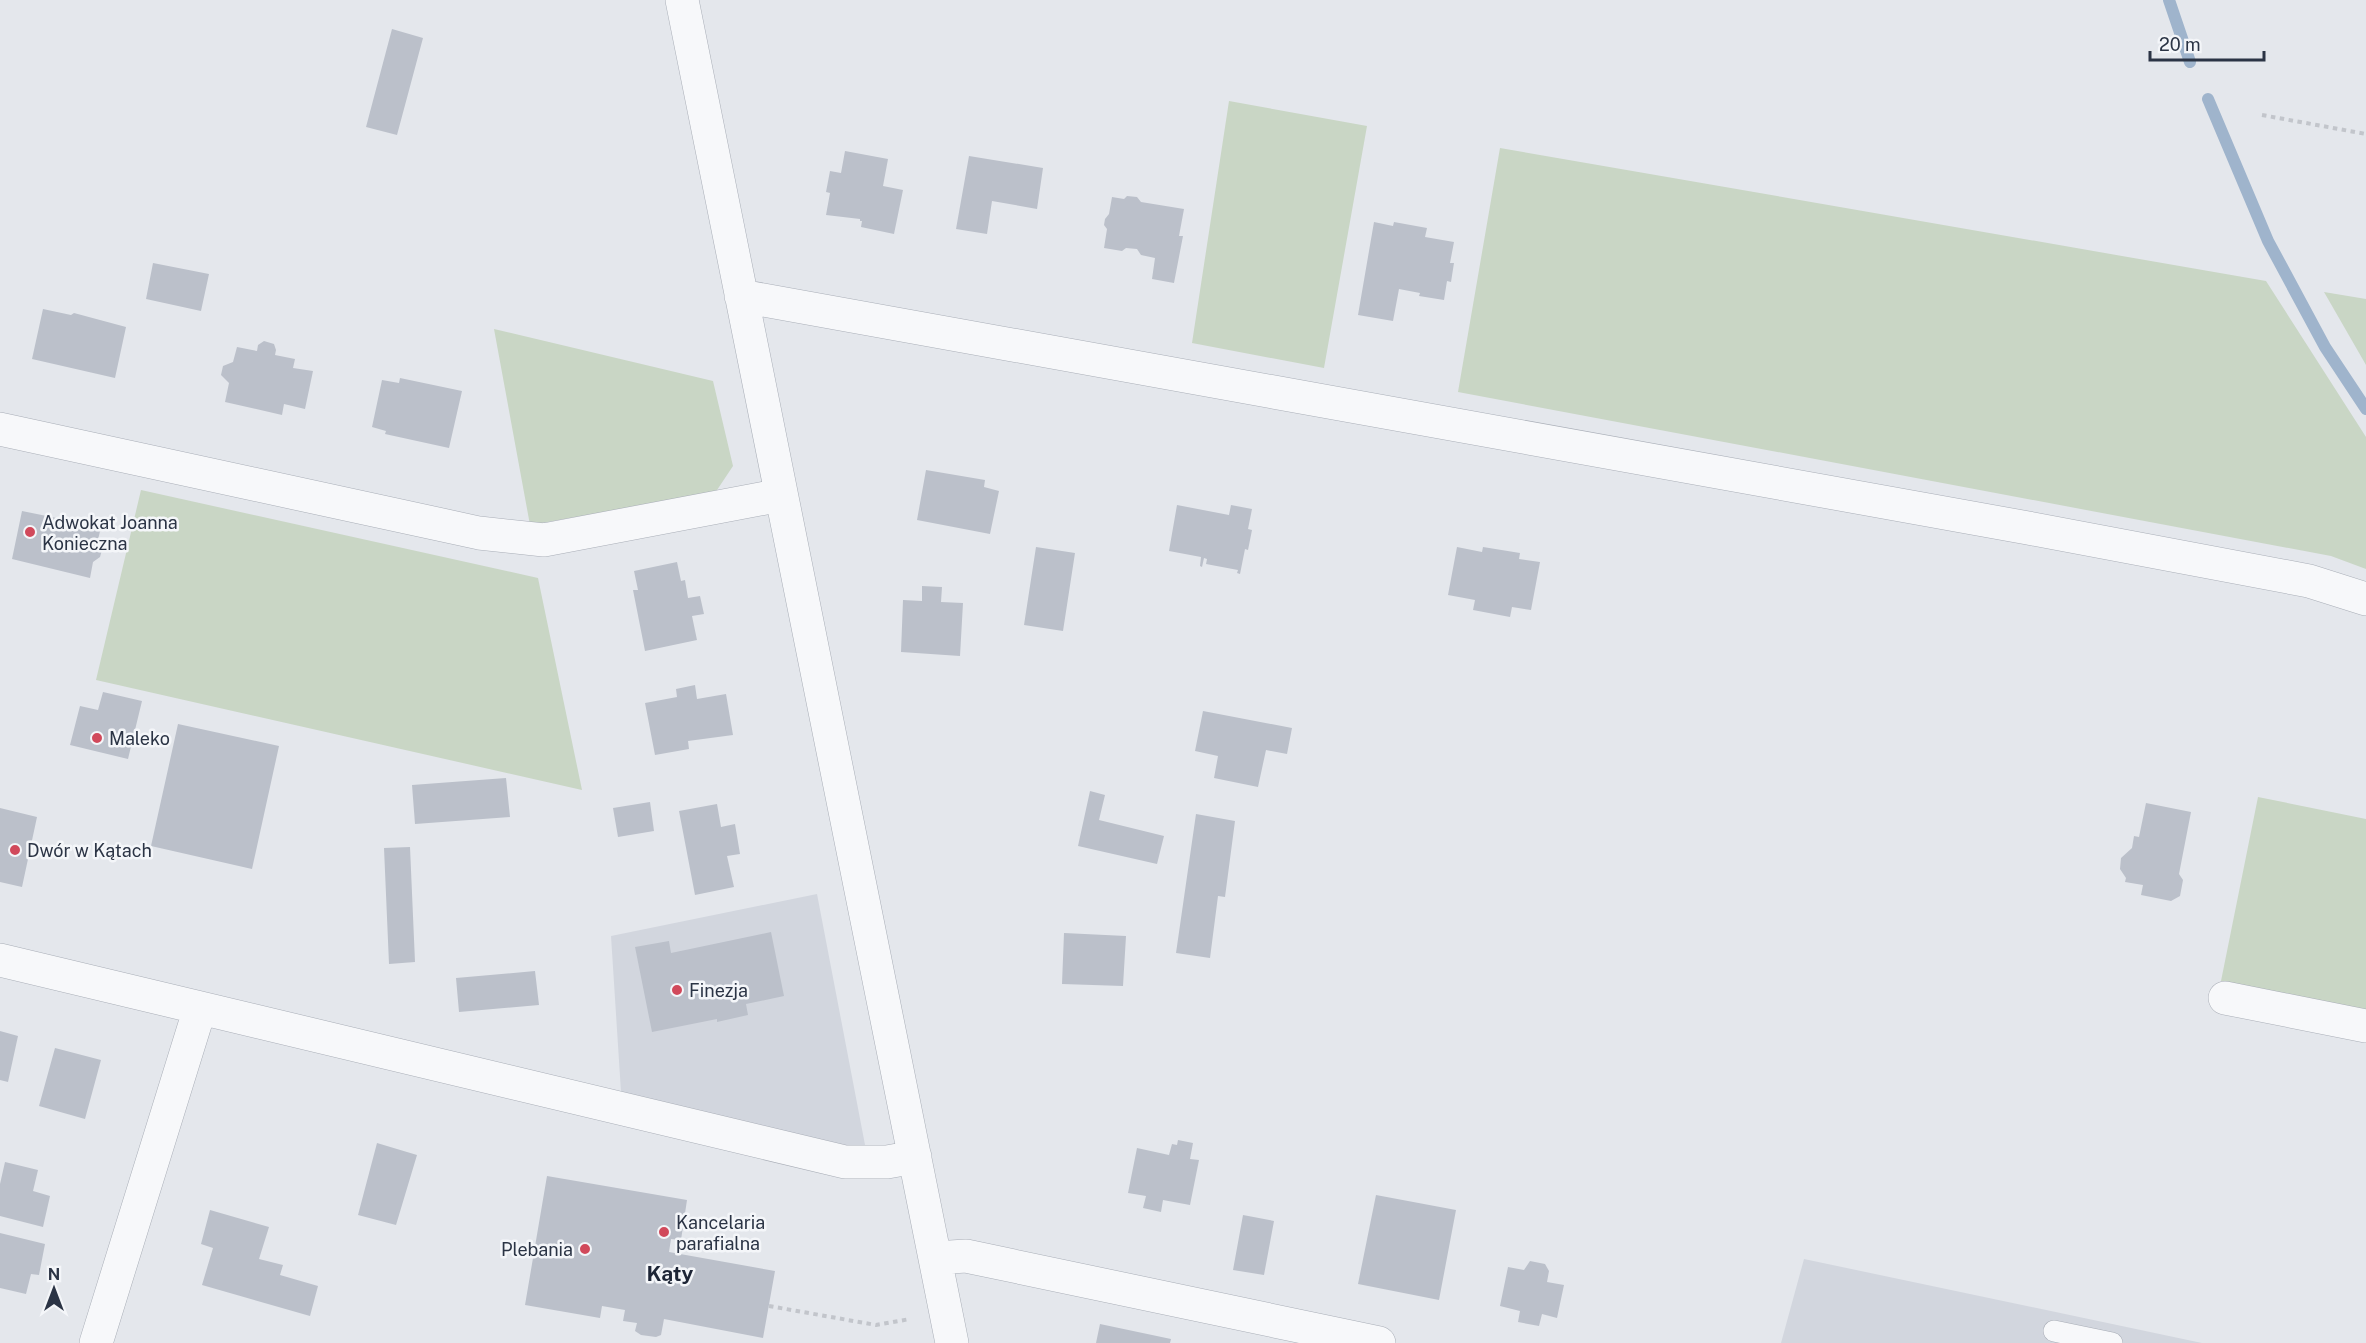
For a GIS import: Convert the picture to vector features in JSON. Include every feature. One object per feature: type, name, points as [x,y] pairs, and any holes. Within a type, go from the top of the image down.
[{"type":"street","points":[[682,0],[952,1343]]},
{"type":"street","points":[[741,296],[2040,530],[2309,581],[2366,599]]},
{"type":"street","points":[[0,429],[479,533],[544,540],[781,495]]},
{"type":"street","points":[[0,960],[845,1162],[887,1162],[915,1157]]},
{"type":"street","points":[[2225,998],[2366,1026]]},
{"type":"street","points":[[96,1343],[200,1008]]},
{"type":"street","points":[[936,1258],[966,1256],[1379,1343]]},
{"type":"lane","points":[[2054,1331],[2112,1343]]},
{"type":"path","points":[[2262,115],[2366,134]]},
{"type":"path","points":[[769,1306],[876,1325],[917,1317]]},
{"type":"shaded area","points":[[817,894],[866,1150],[621,1092],[611,936]]},
{"type":"shaded area","points":[[1804,1259],[2202,1343],[1781,1343]]},
{"type":"green space","points":[[1229,101],[1367,126],[1324,368],[1192,343]]},
{"type":"green space","points":[[1500,148],[2266,281],[2366,437],[2366,569],[2331,556],[1458,392]]},
{"type":"green space","points":[[2324,292],[2366,299],[2366,365]]},
{"type":"green space","points":[[494,329],[713,381],[733,466],[715,493],[530,525]]},
{"type":"green space","points":[[141,490],[538,578],[582,790],[96,680]]},
{"type":"green space","points":[[2258,797],[2366,819],[2366,1010],[2221,981]]},
{"type":"building","points":[[392,29],[423,38],[397,135],[366,127]]},
{"type":"building","points":[[845,151],[888,159],[883,186],[903,190],[894,234],[861,227],[860,219],[826,215],[830,193],[826,192],[830,171],[841,173]]},
{"type":"building","points":[[969,156],[1043,168],[1037,209],[992,201],[987,234],[956,229]]},
{"type":"building","points":[[1127,196],[1137,197],[1141,202],[1184,209],[1179,236],[1183,236],[1174,283],[1152,279],[1155,258],[1141,255],[1137,249],[1126,248],[1122,251],[1104,248],[1107,229],[1104,225],[1112,197],[1124,199]]},
{"type":"building","points":[[1374,222],[1393,226],[1394,222],[1427,228],[1425,237],[1454,242],[1450,263],[1454,263],[1451,282],[1447,281],[1444,300],[1419,296],[1420,293],[1399,289],[1393,321],[1358,315]]},
{"type":"building","points":[[153,263],[209,274],[201,311],[146,299]]},
{"type":"building","points":[[43,309],[71,315],[74,313],[126,327],[115,378],[32,359]]},
{"type":"building","points":[[264,341],[274,344],[275,355],[295,359],[293,368],[313,371],[305,409],[284,404],[282,415],[225,402],[229,383],[221,375],[223,366],[233,362],[237,347],[257,351],[258,345]]},
{"type":"building","points":[[400,378],[462,391],[449,448],[385,434],[386,431],[372,427],[382,380],[399,383]]},
{"type":"building","points":[[926,470],[985,480],[984,487],[999,491],[990,534],[917,520]]},
{"type":"building","points":[[1177,505],[1229,515],[1231,505],[1252,509],[1248,529],[1252,530],[1240,574],[1237,573],[1238,570],[1206,564],[1207,559],[1204,558],[1202,567],[1200,566],[1201,557],[1169,551]]},
{"type":"building","points":[[22,511],[101,527],[97,544],[102,550],[100,557],[93,562],[90,578],[12,559]]},
{"type":"building","points":[[1036,547],[1075,553],[1063,631],[1024,625]]},
{"type":"building","points":[[1457,547],[1482,552],[1483,547],[1520,553],[1519,559],[1540,562],[1531,610],[1512,607],[1510,617],[1473,610],[1475,600],[1448,595]]},
{"type":"building","points":[[677,562],[681,581],[685,580],[688,598],[700,596],[704,614],[692,616],[697,640],[645,651],[633,590],[638,590],[634,571]]},
{"type":"building","points":[[922,586],[942,587],[941,602],[963,603],[960,656],[901,652],[903,600],[922,601]]},
{"type":"building","points":[[695,685],[697,699],[726,694],[733,735],[688,741],[689,749],[655,755],[645,703],[677,697],[676,689]]},
{"type":"building","points":[[103,692],[142,701],[128,759],[70,745],[80,706],[98,710]]},
{"type":"building","points":[[1203,711],[1292,728],[1287,754],[1266,750],[1258,787],[1214,778],[1218,756],[1195,751]]},
{"type":"building","points":[[178,724],[279,746],[252,869],[151,846]]},
{"type":"building","points":[[506,778],[510,817],[415,824],[412,785]]},
{"type":"building","points":[[1090,791],[1105,795],[1099,820],[1164,836],[1157,864],[1078,846]]},
{"type":"building","points":[[650,802],[654,831],[618,837],[613,808]]},
{"type":"building","points":[[2146,803],[2191,812],[2179,874],[2183,880],[2180,896],[2171,901],[2141,895],[2143,885],[2125,882],[2126,878],[2120,869],[2121,858],[2132,848],[2134,836],[2139,837]]},
{"type":"building","points":[[717,804],[721,827],[735,824],[740,854],[727,856],[734,887],[695,895],[679,811]]},
{"type":"building","name":"Dwór w Kątach","points":[[0,808],[37,817],[22,887],[0,882]]},
{"type":"building","points":[[1196,814],[1235,821],[1225,897],[1218,896],[1210,958],[1176,953]]},
{"type":"building","points":[[410,847],[415,962],[389,964],[384,848]]},
{"type":"building","points":[[771,932],[784,996],[746,1004],[748,1015],[652,1032],[635,947],[669,941],[671,953]]},
{"type":"building","points":[[1064,933],[1126,936],[1123,986],[1062,984]]},
{"type":"building","points":[[535,971],[539,1005],[459,1012],[456,978]]},
{"type":"building","points":[[0,1031],[18,1036],[8,1082],[0,1080]]},
{"type":"building","points":[[55,1048],[101,1060],[85,1119],[39,1106]]},
{"type":"building","points":[[1178,1140],[1193,1143],[1190,1159],[1199,1160],[1190,1205],[1163,1200],[1161,1212],[1143,1208],[1146,1196],[1128,1193],[1137,1148],[1169,1155],[1172,1144],[1177,1145]]},
{"type":"building","points":[[377,1143],[417,1155],[396,1225],[358,1215]]},
{"type":"building","points":[[5,1162],[38,1170],[33,1191],[50,1196],[43,1227],[0,1216],[0,1184]]},
{"type":"building","points":[[547,1176],[687,1200],[681,1240],[671,1239],[669,1252],[775,1271],[763,1338],[664,1319],[661,1335],[656,1337],[641,1335],[635,1331],[637,1323],[623,1321],[625,1310],[602,1306],[600,1318],[525,1305]]},
{"type":"building","points":[[1376,1195],[1456,1210],[1439,1300],[1358,1284]]},
{"type":"building","points":[[210,1210],[269,1227],[259,1259],[283,1265],[280,1275],[318,1286],[310,1316],[202,1285],[213,1248],[201,1244]]},
{"type":"building","points":[[1243,1215],[1274,1221],[1264,1275],[1233,1270]]},
{"type":"building","points":[[0,1233],[45,1244],[39,1275],[31,1274],[26,1294],[0,1288]]},
{"type":"building","points":[[1530,1261],[1545,1264],[1549,1271],[1547,1282],[1564,1285],[1557,1318],[1542,1314],[1539,1326],[1518,1322],[1520,1311],[1500,1306],[1508,1267],[1524,1270]]},
{"type":"building","points":[[1100,1324],[1171,1339],[1170,1343],[1096,1343]]},
{"type":"waterway","points":[[2169,0],[2190,62]]},
{"type":"waterway","points":[[2208,99],[2268,241],[2325,347],[2366,409]]},
{"type":"place","name":"Adwokat Joanna Konieczna","points":[[30,532]]},
{"type":"place","name":"Maleko","points":[[97,738]]},
{"type":"place","name":"Dwór w Kątach","points":[[15,850]]},
{"type":"place","name":"Finezja","points":[[677,990]]},
{"type":"place","name":"Kancelaria parafialna","points":[[664,1232]]},
{"type":"place","name":"Plebania","points":[[585,1249]]},
{"type":"district","name":"Kąty","points":[[670,1273]]}]
